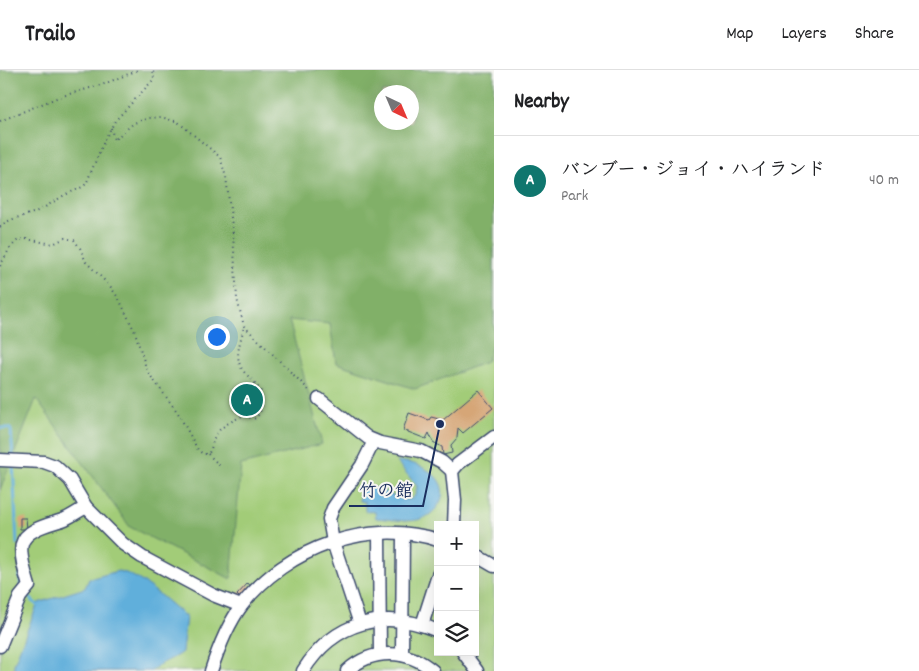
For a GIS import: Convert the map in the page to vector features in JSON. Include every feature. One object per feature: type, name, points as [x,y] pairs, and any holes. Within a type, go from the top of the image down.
[{"type":"street","points":[[319,400],[374,441],[421,451],[442,462],[452,471],[456,500],[454,521]]},
{"type":"street","points":[[452,471],[458,464],[494,437]]},
{"type":"street","points":[[360,624],[330,531],[330,515],[362,465],[374,441]]},
{"type":"street","points":[[0,460],[44,462],[55,466],[70,480],[86,507],[109,531],[136,553],[213,595],[241,606]]},
{"type":"street","points":[[0,646],[20,597],[29,586],[22,556],[22,544],[25,538],[42,527],[67,518],[86,507]]},
{"type":"street","points":[[379,534],[380,654]]},
{"type":"street","points":[[212,671],[224,637],[241,606],[277,572],[305,554],[334,542],[363,535],[403,534],[434,539]]},
{"type":"street","points":[[402,655],[403,534]]},
{"type":"street","points":[[479,557],[494,566]]},
{"type":"street","points":[[422,624],[434,587]]},
{"type":"street","points":[[303,671],[316,653],[330,640],[360,624],[380,620],[402,620],[422,624],[434,629]]},
{"type":"street","points":[[347,671],[361,661],[380,654],[402,655],[420,662],[433,671]]},
{"type":"street","points":[[466,656],[477,671]]},
{"type":"path","points":[[0,121],[59,97],[104,84],[138,70]]},
{"type":"path","points":[[0,227],[10,220],[33,213],[50,205],[68,193],[81,189],[86,184],[111,128],[122,112],[154,79],[153,70]]},
{"type":"path","points":[[111,128],[114,140],[134,123],[153,117],[168,118],[178,122],[220,157],[225,169],[233,234],[238,300],[244,326],[238,348],[238,361],[243,371],[262,392],[262,407],[256,418],[244,416],[225,426],[214,437],[208,454]]},
{"type":"path","points":[[0,266],[10,248],[18,240],[26,239],[50,244],[57,243],[65,238],[74,240],[86,262],[119,298],[135,332],[148,374],[178,414],[198,450],[203,454],[208,454],[221,468]]},
{"type":"path","points":[[244,326],[319,400]]},
{"type":"green space","points":[[0,70],[494,241],[494,671],[0,671]]},
{"type":"green space","points":[[0,70],[494,70],[494,341],[486,362],[415,389],[336,363],[330,324],[289,320],[322,444],[241,465],[231,579],[130,527],[36,399],[0,490]]},
{"type":"water","points":[[397,462],[415,464],[422,467],[433,474],[440,483],[442,494],[439,505],[426,517],[410,521],[376,518],[375,512],[365,511],[365,502],[359,501],[362,491],[369,487],[408,500],[414,496],[417,486]]},
{"type":"water","points":[[118,571],[135,577],[144,583],[186,617],[182,652],[151,671],[14,671],[14,664],[38,603],[85,588],[89,579]]},
{"type":"building","points":[[478,390],[493,408],[463,433],[458,428],[457,438],[451,445],[452,453],[443,455],[442,447],[433,442],[429,433],[426,439],[403,430],[409,413],[429,420],[431,417],[443,420]]},
{"type":"building","points":[[20,518],[26,518],[27,529],[20,529]]},
{"type":"building","points":[[248,583],[252,588],[241,599],[237,595]]},
{"type":"waterway","points":[[0,428],[9,428],[11,430],[13,457]]},
{"type":"waterway","points":[[13,463],[17,544]]},
{"type":"waterway","points":[[20,575],[21,589]]},
{"type":"waterway","points":[[26,594],[39,607]]},
{"type":"place","name":"バンブー・ジョイ・ハイランド","points":[[247,400]]},
{"type":"place","name":"竹の館","points":[[440,424]]}]
